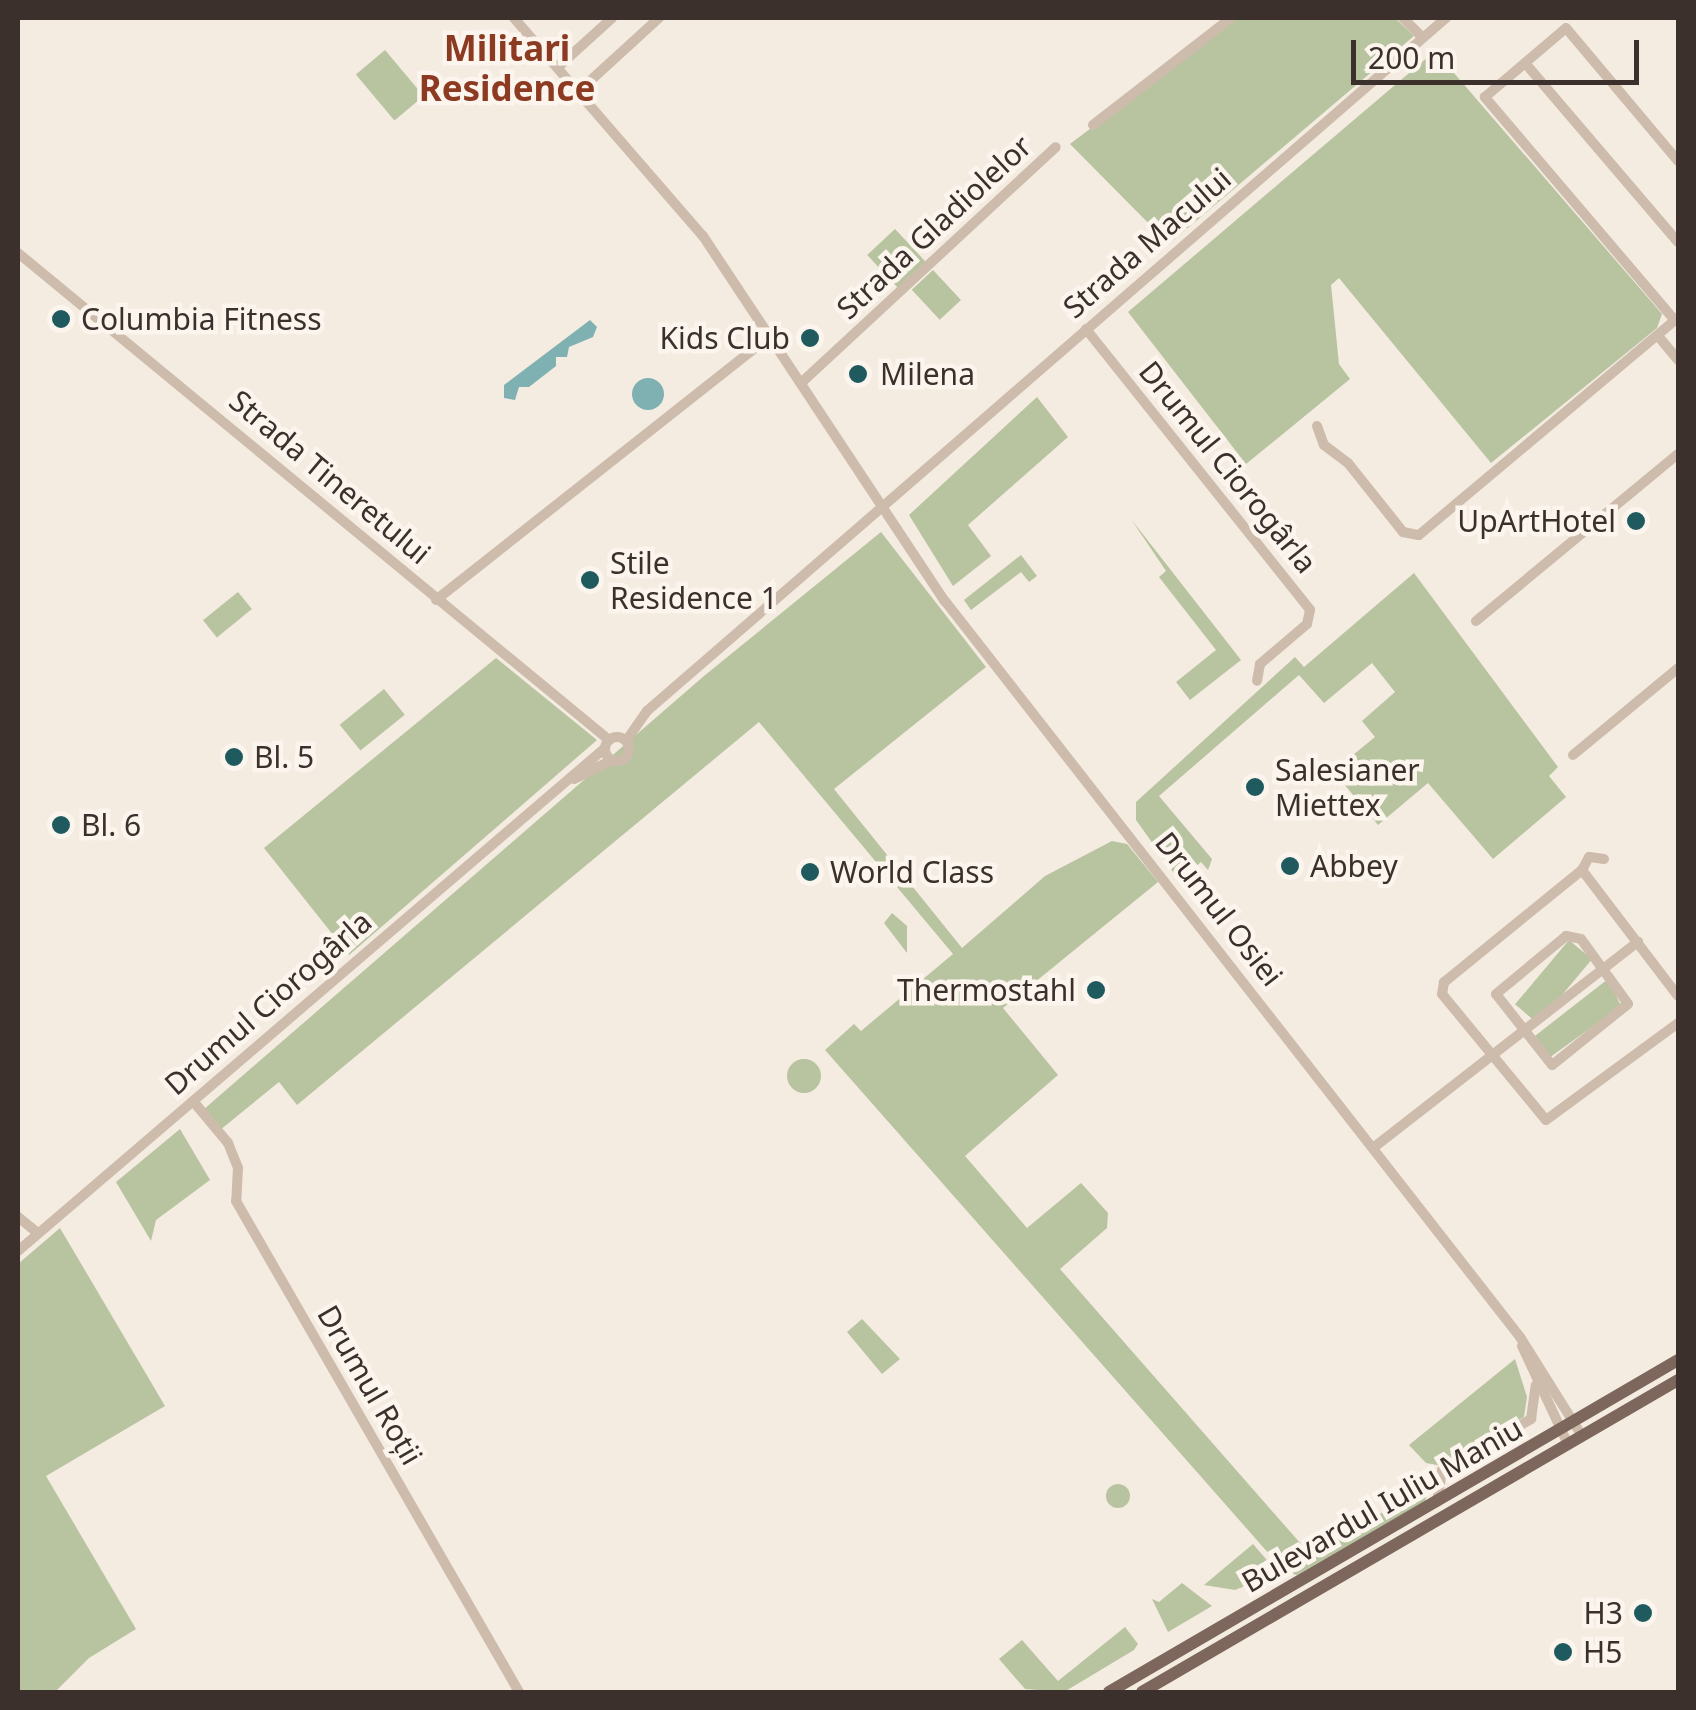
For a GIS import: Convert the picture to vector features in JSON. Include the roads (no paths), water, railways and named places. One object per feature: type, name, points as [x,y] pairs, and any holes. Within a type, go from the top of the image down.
[{"type":"main road","name":"Bulevardul Iuliu Maniu","points":[[1110,1692],[1678,1360]]},
{"type":"main road","name":"Bulevardul Iuliu Maniu","points":[[1142,1692],[1678,1380]]},
{"type":"main road","points":[[1174,1655],[1183,1669]]},
{"type":"street","name":"Drumul Osiei","points":[[514,18],[703,236],[945,601],[1520,1336],[1582,1436]]},
{"type":"street","points":[[558,67],[612,18]]},
{"type":"street","points":[[579,91],[659,18]]},
{"type":"street","points":[[1093,124],[1231,18]]},
{"type":"street","points":[[1402,18],[1423,38]]},
{"type":"street","name":"Strada Macului","points":[[884,509],[1446,18]]},
{"type":"street","points":[[1317,426],[1324,445],[1348,462],[1408,535],[1428,530],[1658,336],[1676,316],[1485,97],[1566,28],[1678,161]]},
{"type":"street","points":[[1525,63],[1678,242]]},
{"type":"street","name":"Strada Gladiolelor","points":[[801,383],[1056,147]]},
{"type":"street","name":"Strada Tineretului","points":[[18,253],[607,744]]},
{"type":"street","name":"Drumul Ciorogârla","points":[[1086,329],[1310,610],[1307,624],[1260,664],[1257,681]]},
{"type":"street","points":[[436,600],[770,336]]},
{"type":"street","points":[[1658,336],[1678,360]]},
{"type":"street","points":[[1476,620],[1678,454]]},
{"type":"street","points":[[895,526],[900,495]]},
{"type":"street","points":[[626,741],[607,744],[612,760],[626,756],[626,741],[648,710],[884,509]]},
{"type":"street","points":[[1574,755],[1678,668]]},
{"type":"street","name":"Drumul Ciorogârla","points":[[18,1251],[607,744]]},
{"type":"street","name":"Drumul Ciorogârla","points":[[552,793],[612,760]]},
{"type":"street","points":[[1604,859],[1589,857],[1582,870],[1442,986],[1537,1115],[1550,1120],[1678,1024]]},
{"type":"street","points":[[1582,870],[1678,996]]},
{"type":"street","points":[[1570,934],[1604,968],[1628,1002],[1610,1023],[1556,1064],[1545,1062],[1522,1032],[1496,998],[1499,988],[1570,934]]},
{"type":"street","points":[[1373,1148],[1638,942]]},
{"type":"street","name":"Drumul Roții","points":[[192,1101],[228,1142],[238,1168],[236,1201],[519,1692]]},
{"type":"street","points":[[18,1216],[38,1234]]},
{"type":"street","name":"Drumul Osiei","points":[[1520,1336],[1536,1385],[1568,1444]]},
{"type":"street","points":[[1437,1502],[1442,1470],[1531,1419],[1536,1385]]},
{"type":"water","points":[[590,320],[597,327],[593,337],[569,347],[567,357],[556,357],[556,366],[529,387],[519,387],[515,400],[504,398],[504,385]]},
{"type":"water","points":[[648,378],[659,383],[664,394],[659,405],[648,410],[637,405],[632,394],[637,383]]},
{"type":"place","name":"Columbia Fitness","points":[[61,319]]},
{"type":"place","name":"Kids Club","points":[[810,338]]},
{"type":"place","name":"Milena","points":[[858,374]]},
{"type":"place","name":"UpArtHotel","points":[[1636,521]]},
{"type":"place","name":"Stile Residence 1","points":[[590,580]]},
{"type":"place","name":"Bl. 5","points":[[234,757]]},
{"type":"place","name":"Salesianer Miettex","points":[[1255,787]]},
{"type":"place","name":"Bl. 6","points":[[61,825]]},
{"type":"place","name":"Abbey","points":[[1290,866]]},
{"type":"place","name":"World Class","points":[[810,872]]},
{"type":"place","name":"Thermostahl","points":[[1096,990]]},
{"type":"place","name":"H3","points":[[1643,1613]]},
{"type":"place","name":"H5","points":[[1563,1652]]},
{"type":"district","name":"Militari Residence","points":[[507,68]]}]
